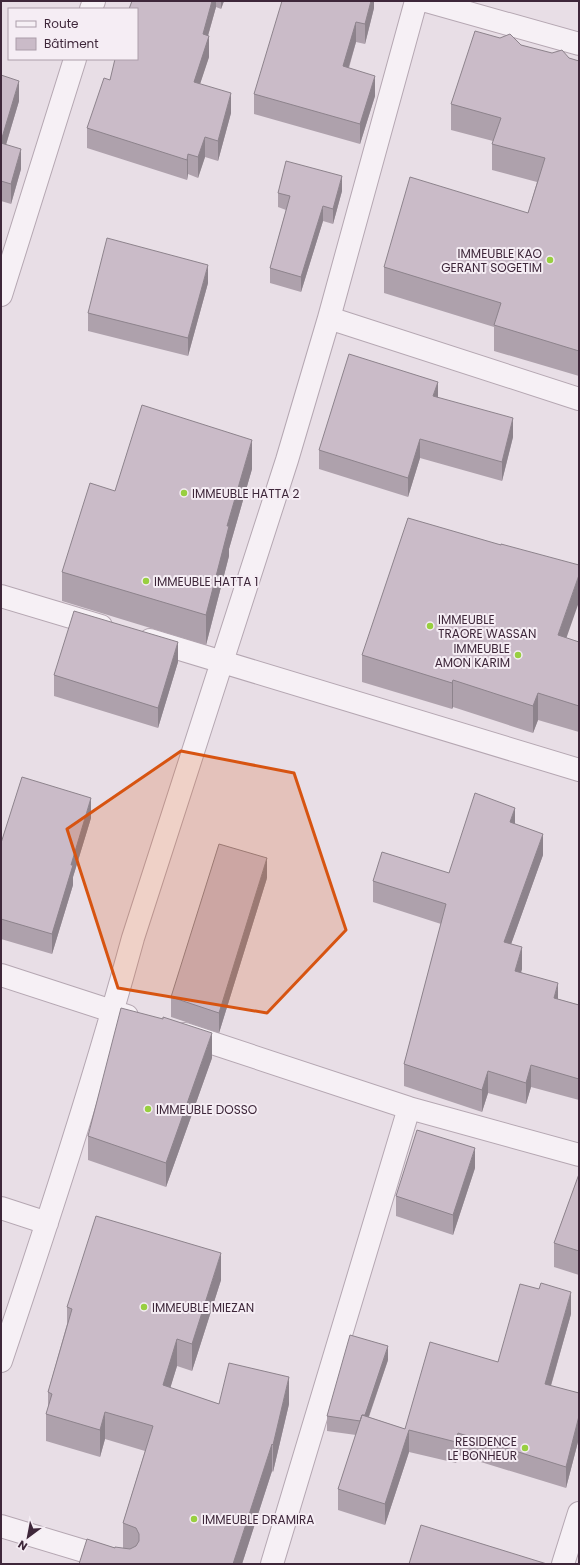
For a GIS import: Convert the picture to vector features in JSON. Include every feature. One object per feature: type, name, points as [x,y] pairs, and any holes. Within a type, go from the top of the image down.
[{"type":"street","points":[[1,1361],[47,1223],[113,1011],[133,938],[287,460],[329,318],[416,1]]},
{"type":"street","points":[[426,1],[579,44]]},
{"type":"street","points":[[1,295],[9,238],[75,60]]},
{"type":"street","points":[[329,318],[579,399]]},
{"type":"street","points":[[1,596],[579,770]]},
{"type":"street","points":[[1,975],[143,1021]]},
{"type":"street","points":[[165,1028],[409,1108],[579,1155]]},
{"type":"street","points":[[272,1564],[409,1108]]},
{"type":"street","points":[[1,1208],[47,1223]]},
{"type":"street","points":[[563,1564],[579,1513]]},
{"type":"street","points":[[1,1526],[127,1564]]},
{"type":"highlighted area","points":[[181,751],[294,773],[346,930],[267,1013],[118,988],[67,829]]},
{"type":"building","points":[[132,1],[212,1],[203,34],[209,36],[194,82],[231,93],[218,141],[205,137],[198,157],[188,154],[187,160],[87,128],[104,78],[110,80],[115,60],[138,60],[138,8],[129,8]]},
{"type":"building","points":[[282,1],[371,1],[365,24],[356,22],[343,66],[375,76],[360,124],[254,94]]},
{"type":"building","points":[[475,31],[500,38],[510,34],[521,45],[552,53],[562,50],[569,58],[579,61],[579,351],[494,325],[501,303],[384,267],[410,177],[528,213],[545,158],[492,144],[501,118],[451,104]]},
{"type":"building","points":[[1,75],[19,81],[1,141]]},
{"type":"building","points":[[1,143],[21,149],[11,184],[1,181]]},
{"type":"building","points":[[286,161],[342,176],[333,209],[323,206],[301,277],[270,268],[290,196],[278,193]]},
{"type":"building","points":[[107,238],[208,265],[188,338],[88,313]]},
{"type":"building","points":[[349,354],[438,382],[433,396],[513,418],[502,462],[420,439],[408,478],[319,450]]},
{"type":"building","points":[[142,405],[252,440],[227,526],[229,526],[206,615],[62,572],[90,483],[115,491]]},
{"type":"building","points":[[408,518],[501,545],[579,565],[579,575],[558,635],[579,642],[579,706],[538,693],[533,706],[453,680],[452,683],[362,655]]},
{"type":"building","points":[[74,611],[178,642],[158,708],[54,675]]},
{"type":"building","points":[[22,777],[91,798],[52,934],[1,919],[1,843]]},
{"type":"building","points":[[475,793],[515,808],[510,822],[543,834],[504,942],[522,947],[515,971],[558,983],[554,998],[579,1005],[579,1079],[531,1065],[526,1083],[488,1071],[482,1090],[404,1064],[446,904],[373,881],[382,852],[449,873]]},
{"type":"building","points":[[219,844],[267,858],[219,1013],[171,997]]},
{"type":"building","name":"IMMEUBLE DOSSO","points":[[121,1008],[163,1019],[163,1017],[212,1033],[166,1163],[88,1136]]},
{"type":"building","points":[[417,1130],[475,1148],[453,1215],[396,1196]]},
{"type":"building","points":[[579,1174],[579,1251],[554,1243]]},
{"type":"building","points":[[96,1216],[221,1253],[192,1344],[177,1339],[163,1385],[219,1404],[229,1363],[289,1377],[273,1445],[272,1444],[233,1564],[79,1564],[87,1539],[115,1548],[130,1549],[136,1546],[139,1541],[139,1534],[136,1528],[123,1523],[153,1426],[105,1412],[100,1430],[46,1414],[52,1394],[48,1392],[72,1309],[67,1307]]},
{"type":"building","points":[[541,1283],[571,1292],[545,1384],[579,1393],[579,1416],[566,1467],[458,1433],[456,1442],[409,1430],[385,1504],[338,1489],[362,1415],[405,1429],[430,1342],[498,1362],[520,1284],[539,1289]]},
{"type":"building","points":[[350,1335],[388,1346],[365,1415],[362,1415],[360,1421],[327,1416]]},
{"type":"building","points":[[421,1525],[547,1564],[409,1564]]},
{"type":"place","name":"IMMEUBLE KAO GERANT SOGETIM","points":[[550,260]]},
{"type":"place","name":"IMMEUBLE HATTA 2","points":[[184,493]]},
{"type":"place","name":"IMMEUBLE HATTA 1","points":[[146,581]]},
{"type":"place","name":"IMMEUBLE TRAORE WASSAN","points":[[430,626]]},
{"type":"place","name":"IMMEUBLE AMON KARIM","points":[[518,655]]},
{"type":"place","name":"IMMEUBLE DOSSO","points":[[148,1109]]},
{"type":"place","name":"IMMEUBLE MIEZAN","points":[[144,1307]]},
{"type":"place","name":"RESIDENCE LE BONHEUR","points":[[525,1448]]},
{"type":"place","name":"IMMEUBLE DRAMIRA","points":[[194,1519]]}]
